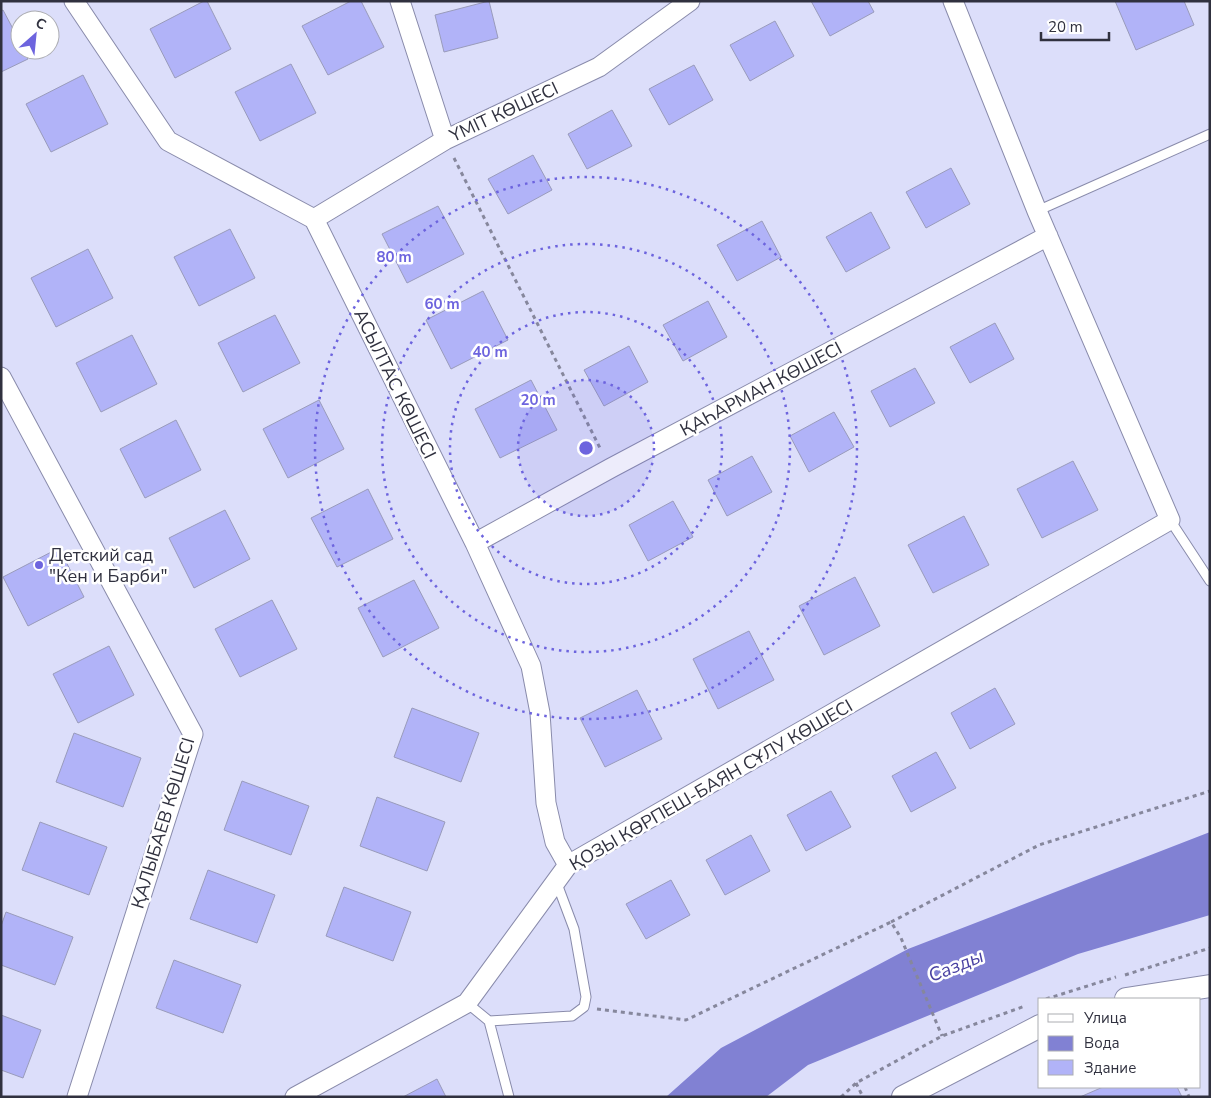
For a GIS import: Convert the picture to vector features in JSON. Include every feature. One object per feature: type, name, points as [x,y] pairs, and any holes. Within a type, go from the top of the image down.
[{"type":"street","points":[[74,1],[168,141],[314,219]]},
{"type":"street","points":[[400,1],[444,140]]},
{"type":"street","name":"ҮМІТ КӨШЕСІ","points":[[314,219],[444,140],[599,67],[690,1]]},
{"type":"street","points":[[953,1],[1037,211],[1170,520]]},
{"type":"street","name":"АСЫЛТАС КӨШЕСІ","points":[[314,219],[475,544],[531,666],[540,713],[546,803],[555,842],[568,865]]},
{"type":"street","name":"ҚАҺАРМАН КӨШЕСІ","points":[[475,544],[611,468],[1048,236]]},
{"type":"street","name":"ҚАЛЫБАЕВ КӨШЕСІ","points":[[1,378],[193,734],[77,1097]]},
{"type":"street","name":"ҚОЗЫ КӨРПЕШ-БАЯН СҰЛУ КӨШЕСІ","points":[[295,1097],[467,1003],[568,865],[1170,520]]},
{"type":"street","points":[[1132,998],[1210,986]]},
{"type":"street","points":[[903,1097],[1038,1027]]},
{"type":"lane","points":[[1037,211],[1210,134]]},
{"type":"lane","points":[[1170,520],[1210,581]]},
{"type":"lane","points":[[489,1021],[572,1016],[584,1008],[586,998],[574,929],[556,880]]},
{"type":"lane","points":[[467,1003],[489,1021],[510,1097]]},
{"type":"path","points":[[444,140],[611,468]]},
{"type":"path","points":[[584,1008],[686,1020],[891,922],[1040,845],[1210,791]]},
{"type":"path","points":[[891,922],[942,1036]]},
{"type":"path","points":[[841,1097],[856,1083],[942,1036],[1032,1004]]},
{"type":"path","points":[[856,1083],[862,1097]]},
{"type":"water","name":"Сазды","points":[[1210,832],[1210,915],[1078,954],[808,1065],[766,1097],[666,1097],[721,1048],[908,949]]},
{"type":"building","points":[[207,1],[231,49],[175,78],[150,29]]},
{"type":"building","points":[[351,1],[361,1],[384,47],[328,75],[302,26]]},
{"type":"building","points":[[489,1],[498,38],[444,52],[435,15]]},
{"type":"building","points":[[811,1],[868,1],[874,12],[830,36]]},
{"type":"building","points":[[1115,1],[1184,1],[1194,25],[1136,50]]},
{"type":"building","points":[[3,10],[10,23],[10,60],[26,60],[1,72],[1,11]]},
{"type":"building","points":[[775,21],[794,56],[750,81],[730,45]]},
{"type":"building","points":[[291,64],[316,113],[260,141],[235,92]]},
{"type":"building","points":[[694,65],[713,100],[669,125],[649,89]]},
{"type":"building","points":[[83,75],[108,124],[51,152],[26,104]]},
{"type":"building","points":[[612,110],[632,146],[587,169],[568,134]]},
{"type":"building","points":[[533,155],[552,190],[508,214],[488,179]]},
{"type":"building","points":[[951,168],[970,204],[926,228],[906,192]]},
{"type":"building","points":[[438,206],[464,254],[407,283],[382,234]]},
{"type":"building","points":[[871,212],[890,248],[846,272],[826,237]]},
{"type":"building","points":[[762,221],[781,257],[737,281],[717,245]]},
{"type":"building","points":[[230,229],[255,278],[199,306],[174,257]]},
{"type":"building","points":[[88,249],[113,298],[56,327],[31,278]]},
{"type":"building","points":[[483,291],[508,340],[451,369],[426,320]]},
{"type":"building","points":[[708,301],[727,337],[683,361],[663,325]]},
{"type":"building","points":[[275,315],[300,363],[243,392],[218,343]]},
{"type":"building","points":[[995,323],[1014,359],[970,383],[950,347]]},
{"type":"building","points":[[132,335],[157,384],[101,412],[76,363]]},
{"type":"building","points":[[629,346],[648,382],[604,406],[584,370]]},
{"type":"building","points":[[915,368],[935,403],[890,427],[871,391]]},
{"type":"building","points":[[531,380],[557,430],[500,458],[475,409]]},
{"type":"building","points":[[319,400],[344,449],[288,478],[263,429]]},
{"type":"building","points":[[834,412],[854,447],[809,472],[790,436]]},
{"type":"building","points":[[176,420],[201,470],[145,498],[120,449]]},
{"type":"building","points":[[752,456],[772,492],[727,516],[708,480]]},
{"type":"building","points":[[1073,461],[1098,510],[1042,538],[1017,489]]},
{"type":"building","points":[[368,489],[393,539],[337,567],[311,518]]},
{"type":"building","points":[[673,501],[693,537],[648,561],[629,525]]},
{"type":"building","points":[[225,510],[250,559],[194,588],[169,538]]},
{"type":"building","points":[[964,516],[989,565],[933,593],[908,545]]},
{"type":"building","points":[[59,548],[84,597],[28,626],[3,577]]},
{"type":"building","points":[[855,577],[880,626],[824,655],[799,606]]},
{"type":"building","points":[[414,580],[439,628],[383,657],[358,608]]},
{"type":"building","points":[[272,600],[297,649],[240,677],[215,629]]},
{"type":"building","points":[[749,631],[774,680],[718,709],[693,659]]},
{"type":"building","points":[[109,646],[134,695],[78,723],[53,674]]},
{"type":"building","points":[[995,688],[1015,724],[970,749],[951,713]]},
{"type":"building","points":[[637,690],[662,739],[605,767],[580,718]]},
{"type":"building","points":[[412,708],[479,733],[461,782],[394,757]]},
{"type":"building","points":[[74,733],[141,758],[123,807],[56,782]]},
{"type":"building","points":[[936,752],[956,788],[911,812],[892,776]]},
{"type":"building","points":[[242,781],[309,806],[291,855],[224,830]]},
{"type":"building","points":[[831,791],[851,827],[806,851],[787,815]]},
{"type":"building","points":[[377,797],[445,822],[427,871],[360,846]]},
{"type":"building","points":[[40,822],[107,847],[89,895],[22,870]]},
{"type":"building","points":[[751,835],[770,871],[725,895],[706,860]]},
{"type":"building","points":[[208,870],[275,895],[257,943],[190,919]]},
{"type":"building","points":[[671,880],[690,915],[646,939],[626,904]]},
{"type":"building","points":[[344,887],[411,912],[393,961],[326,936]]},
{"type":"building","points":[[6,912],[73,937],[55,985],[1,965],[1,926]]},
{"type":"building","points":[[174,960],[241,985],[223,1033],[156,1008]]},
{"type":"building","points":[[1,1015],[41,1030],[23,1078],[1,1070]]},
{"type":"building","points":[[437,1079],[446,1097],[403,1097]]},
{"type":"building","points":[[1101,1088],[1178,1088],[1182,1097],[1080,1097]]},
{"type":"place","name":"Детский сад \"Кен и Барби\"","points":[[39,565]]}]
